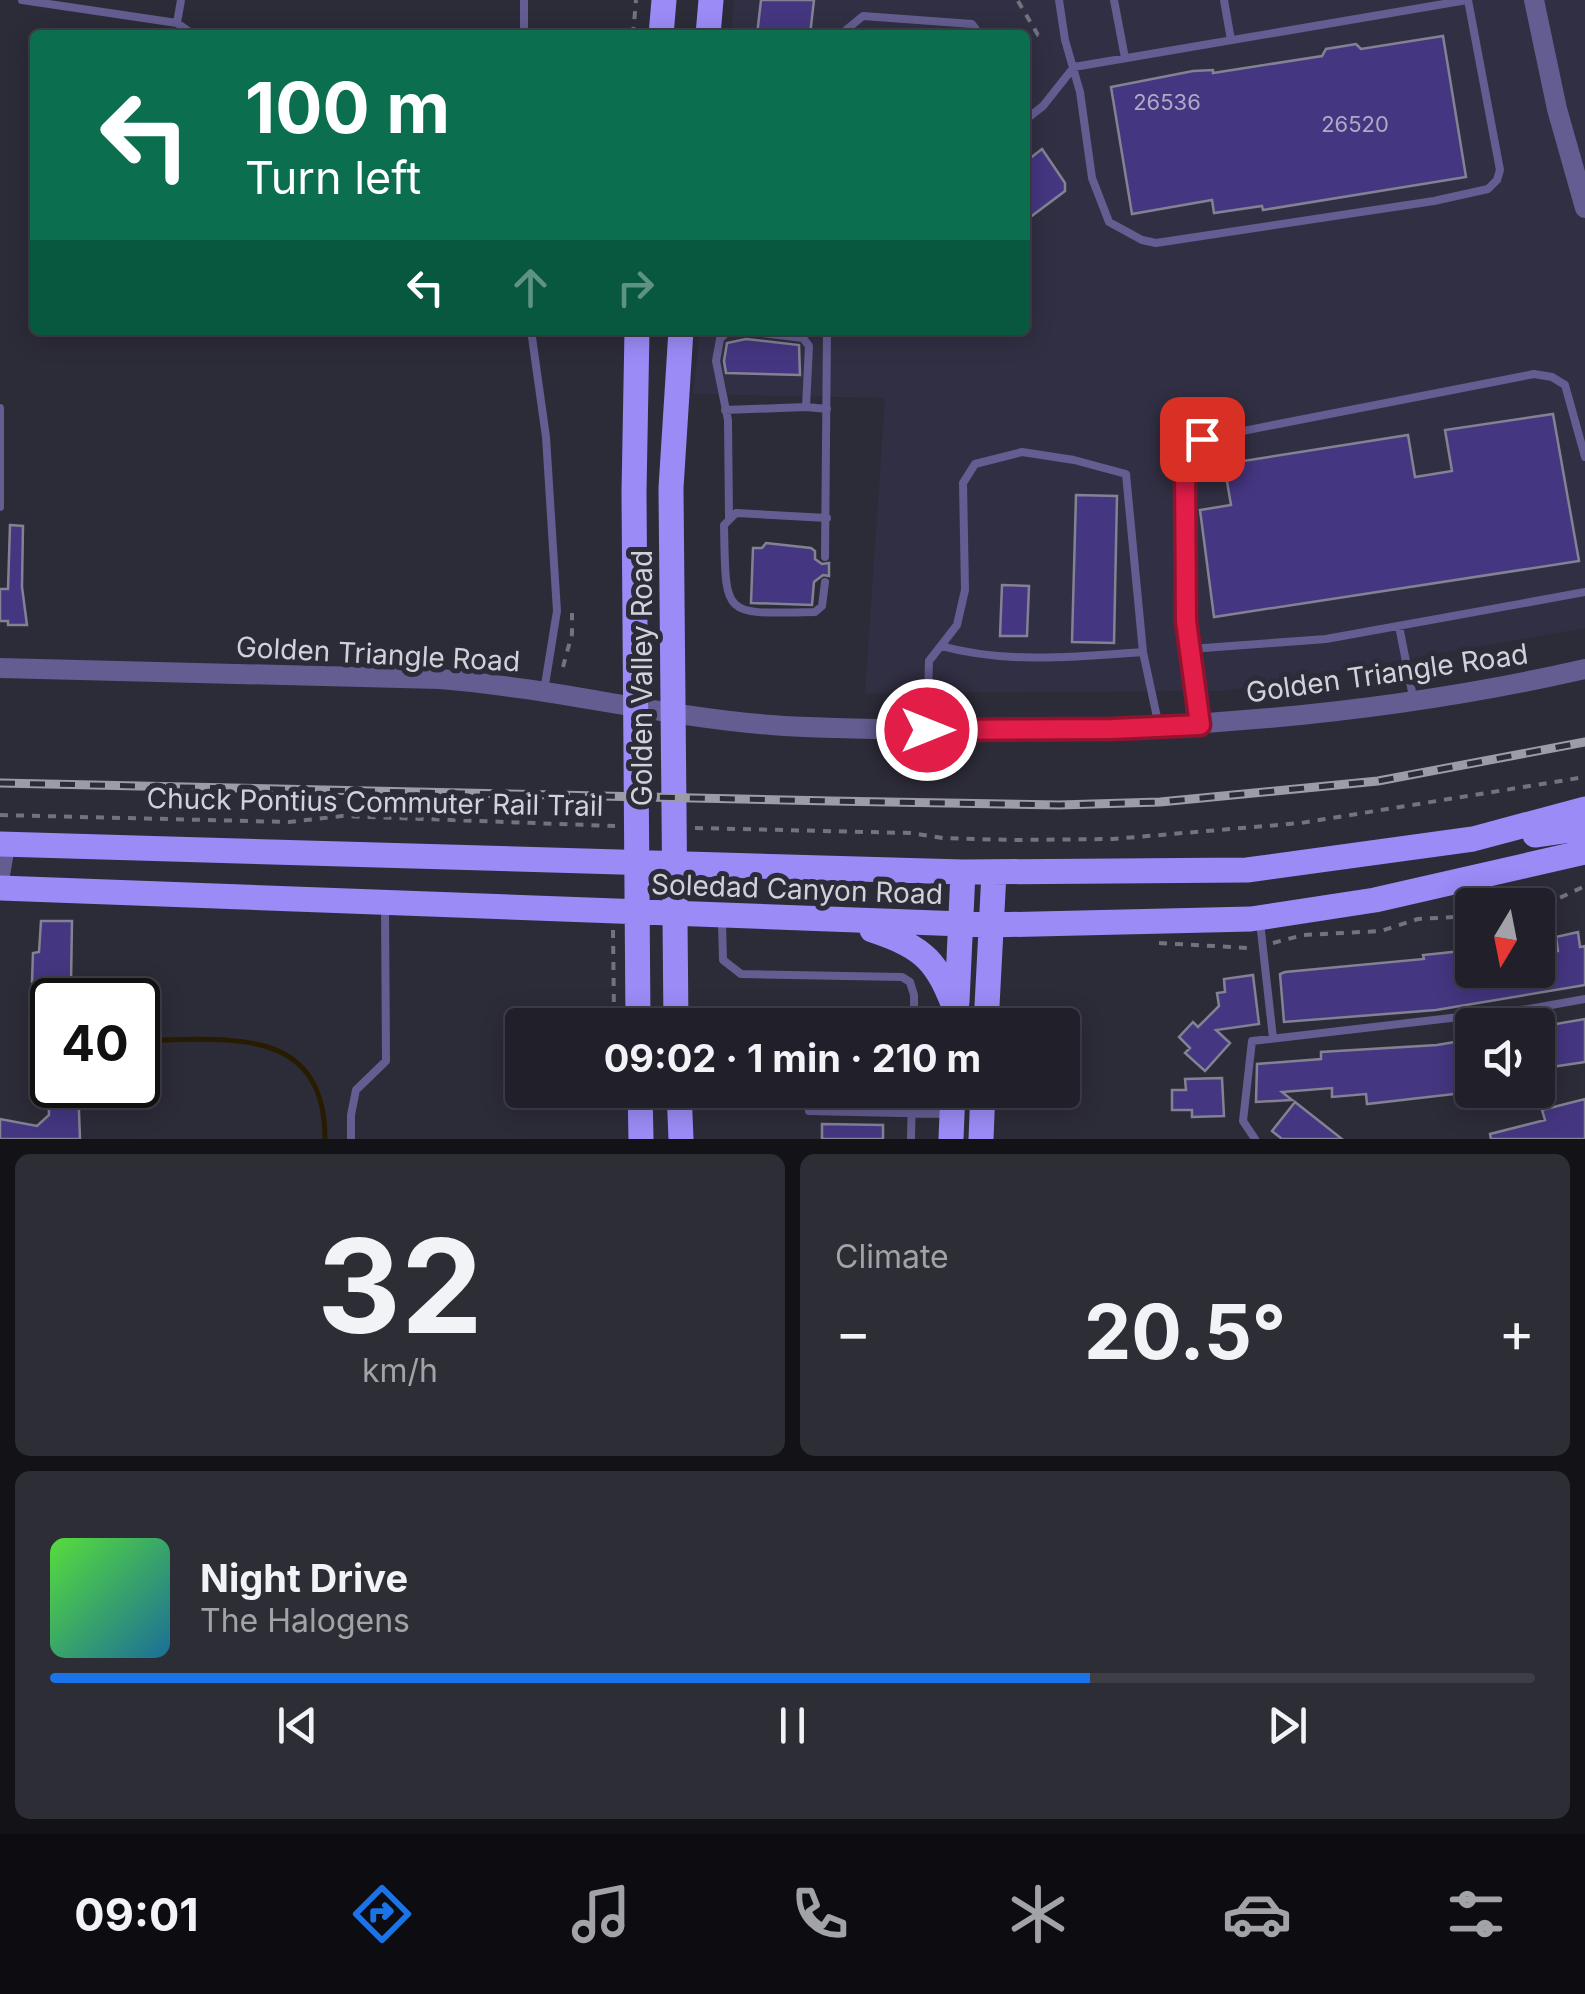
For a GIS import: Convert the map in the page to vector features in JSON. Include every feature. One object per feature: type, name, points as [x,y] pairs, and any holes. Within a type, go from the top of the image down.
[{"type":"main road","points":[[662,30],[664,0]]},
{"type":"main road","points":[[709,30],[712,0]]},
{"type":"main road","name":"Golden Valley Road","points":[[635,1008],[625,955],[636,621],[638,335]]},
{"type":"main road","name":"Golden Valley Road","points":[[676,1008],[671,488],[680,335]]},
{"type":"main road","name":"Soledad Canyon Road","points":[[4,844],[963,872],[1247,870],[1473,840],[1585,809]]},
{"type":"main road","points":[[1473,840],[1585,828]]},
{"type":"main road","name":"Soledad Canyon Road","points":[[0,888],[990,925],[1260,918],[1375,900],[1585,852]]},
{"type":"main road","points":[[957,1008],[963,872]]},
{"type":"main road","points":[[987,1008],[994,872]]},
{"type":"main road","points":[[843,921],[902,940],[924,953],[942,976],[952,1008]]},
{"type":"main road","points":[[640,1108],[640,1139]]},
{"type":"main road","points":[[680,1108],[681,1139]]},
{"type":"main road","points":[[981,1139],[982,1108]]},
{"type":"street","points":[[1534,0],[1585,208]]},
{"type":"street","name":"Golden Triangle Road","points":[[0,668],[410,677],[544,691],[735,722],[927,730],[1200,725],[1414,702],[1585,670]]},
{"type":"street","points":[[0,888],[4,844]]},
{"type":"lane","points":[[22,0],[177,23],[187,30]]},
{"type":"lane","points":[[177,23],[181,0]]},
{"type":"lane","points":[[524,0],[524,30]]},
{"type":"lane","points":[[1030,116],[1074,67],[1467,0],[1500,170],[1498,180],[1488,189],[1434,202],[1156,243],[1142,240],[1109,222],[1092,178],[1080,92],[1074,67],[1065,40],[1059,0]]},
{"type":"lane","points":[[1114,0],[1125,58]]},
{"type":"lane","points":[[1224,0],[1231,40]]},
{"type":"lane","points":[[1381,0],[1383,14]]},
{"type":"lane","points":[[846,30],[863,16],[896,16],[972,24],[976,30]]},
{"type":"lane","points":[[533,335],[546,437],[557,612],[544,691]]},
{"type":"lane","points":[[724,335],[716,361],[728,420],[729,517]]},
{"type":"lane","points":[[782,335],[804,338],[810,346],[806,403]]},
{"type":"lane","points":[[825,557],[827,335]]},
{"type":"lane","points":[[1200,725],[1186,621],[1185,466],[1189,454],[1202,439],[1534,374],[1552,377],[1565,385],[1585,457]]},
{"type":"lane","points":[[725,410],[806,403],[828,409]]},
{"type":"lane","points":[[0,408],[0,507]]},
{"type":"lane","points":[[927,730],[929,661],[957,625],[966,590],[963,483],[975,464],[1022,452],[1126,474],[1143,652],[1159,727]]},
{"type":"lane","points":[[824,582],[822,606],[815,612],[743,611],[730,602],[726,588],[724,525],[736,513],[827,518]]},
{"type":"lane","points":[[1190,649],[1326,639],[1585,592]]},
{"type":"lane","points":[[1399,626],[1414,702]]},
{"type":"lane","points":[[941,646],[975,656],[1074,658],[1143,652]]},
{"type":"lane","points":[[351,1139],[356,1090],[386,1061],[385,903]]},
{"type":"lane","points":[[722,916],[724,960],[733,970],[742,974],[902,977],[910,982],[914,1008]]},
{"type":"lane","points":[[1260,918],[1273,1038]]},
{"type":"lane","points":[[1255,1139],[1243,1121],[1252,1041],[1585,999]]},
{"type":"lane","points":[[911,1139],[912,1108]]},
{"type":"lane","points":[[809,1111],[952,1114]]},
{"type":"path","points":[[633,30],[636,0]]},
{"type":"path","points":[[1018,0],[1038,35],[1043,36]]},
{"type":"path","points":[[693,828],[912,833],[1012,840],[1112,839],[1301,823],[1585,777]]},
{"type":"path","name":"Chuck Pontius Commuter Rail Trail","points":[[0,815],[290,822],[342,816],[613,826]]},
{"type":"path","points":[[1555,900],[1585,886]]},
{"type":"path","points":[[1155,942],[1261,947],[1289,938],[1381,931],[1418,918],[1455,917]]},
{"type":"path","points":[[617,1008],[625,955]]},
{"type":"shaded area","points":[[734,0],[1585,0],[1585,628],[1224,691],[865,693],[885,398],[693,394],[699,335],[1030,335],[1030,30],[731,30]]},
{"type":"building","points":[[761,0],[814,0],[811,30],[758,30]]},
{"type":"building","points":[[1443,36],[1466,177],[1263,210],[1262,206],[1214,213],[1212,200],[1132,214],[1111,87],[1193,71],[1213,73],[1322,56],[1326,49],[1356,44],[1361,49]]},
{"type":"building","points":[[1042,149],[1065,183],[1065,191],[1030,217],[1030,158]]},
{"type":"building","points":[[746,339],[799,345],[800,375],[726,373],[727,343]]},
{"type":"building","points":[[1553,414],[1579,561],[1214,617],[1200,510],[1231,505],[1224,464],[1408,435],[1415,477],[1452,471],[1445,430]]},
{"type":"building","points":[[1076,495],[1117,496],[1114,643],[1072,642]]},
{"type":"building","points":[[10,525],[23,526],[22,587],[27,625],[0,621],[0,589],[8,589]]},
{"type":"building","points":[[766,543],[811,548],[815,559],[829,563],[829,576],[823,575],[814,582],[812,605],[751,603],[753,548],[762,548]]},
{"type":"building","points":[[1002,585],[1029,586],[1027,636],[1000,636]]},
{"type":"building","points":[[41,921],[72,921],[71,978],[32,978],[33,953],[39,952]]},
{"type":"building","points":[[1578,932],[1580,947],[1585,946],[1585,985],[1436,1010],[1284,1022],[1280,974],[1285,972],[1424,959],[1423,955],[1455,952],[1455,988],[1555,988],[1556,937]]},
{"type":"building","points":[[1253,975],[1259,1024],[1216,1030],[1230,1043],[1205,1071],[1185,1053],[1190,1048],[1179,1037],[1193,1022],[1198,1027],[1219,1006],[1217,993],[1225,992],[1224,979]]},
{"type":"building","points":[[1585,1019],[1585,1062],[1555,1066],[1555,1024]]},
{"type":"building","points":[[1455,1042],[1455,1094],[1367,1104],[1366,1094],[1332,1097],[1332,1088],[1282,1092],[1292,1100],[1256,1102],[1257,1064],[1321,1059],[1321,1052]]},
{"type":"building","points":[[1222,1078],[1224,1116],[1192,1117],[1192,1110],[1172,1110],[1172,1090],[1186,1090],[1185,1079]]},
{"type":"building","points":[[1585,1099],[1585,1139],[1491,1139],[1490,1134],[1545,1120],[1542,1110]]},
{"type":"building","points":[[1295,1102],[1342,1139],[1282,1139],[1272,1131]]},
{"type":"building","points":[[49,1108],[79,1108],[80,1139],[0,1139],[0,1119],[37,1126],[49,1115]]},
{"type":"building","points":[[822,1124],[883,1125],[883,1139],[822,1139]]},
{"type":"waterway","points":[[160,1040],[234,1041],[288,1056],[308,1074],[320,1101],[325,1139]]},
{"type":"railway","points":[[0,783],[1059,805],[1160,802],[1378,781],[1585,742]]},
{"type":"route","points":[[927,730],[1200,725],[1186,621],[1185,466],[1189,454],[1202,439]]}]
